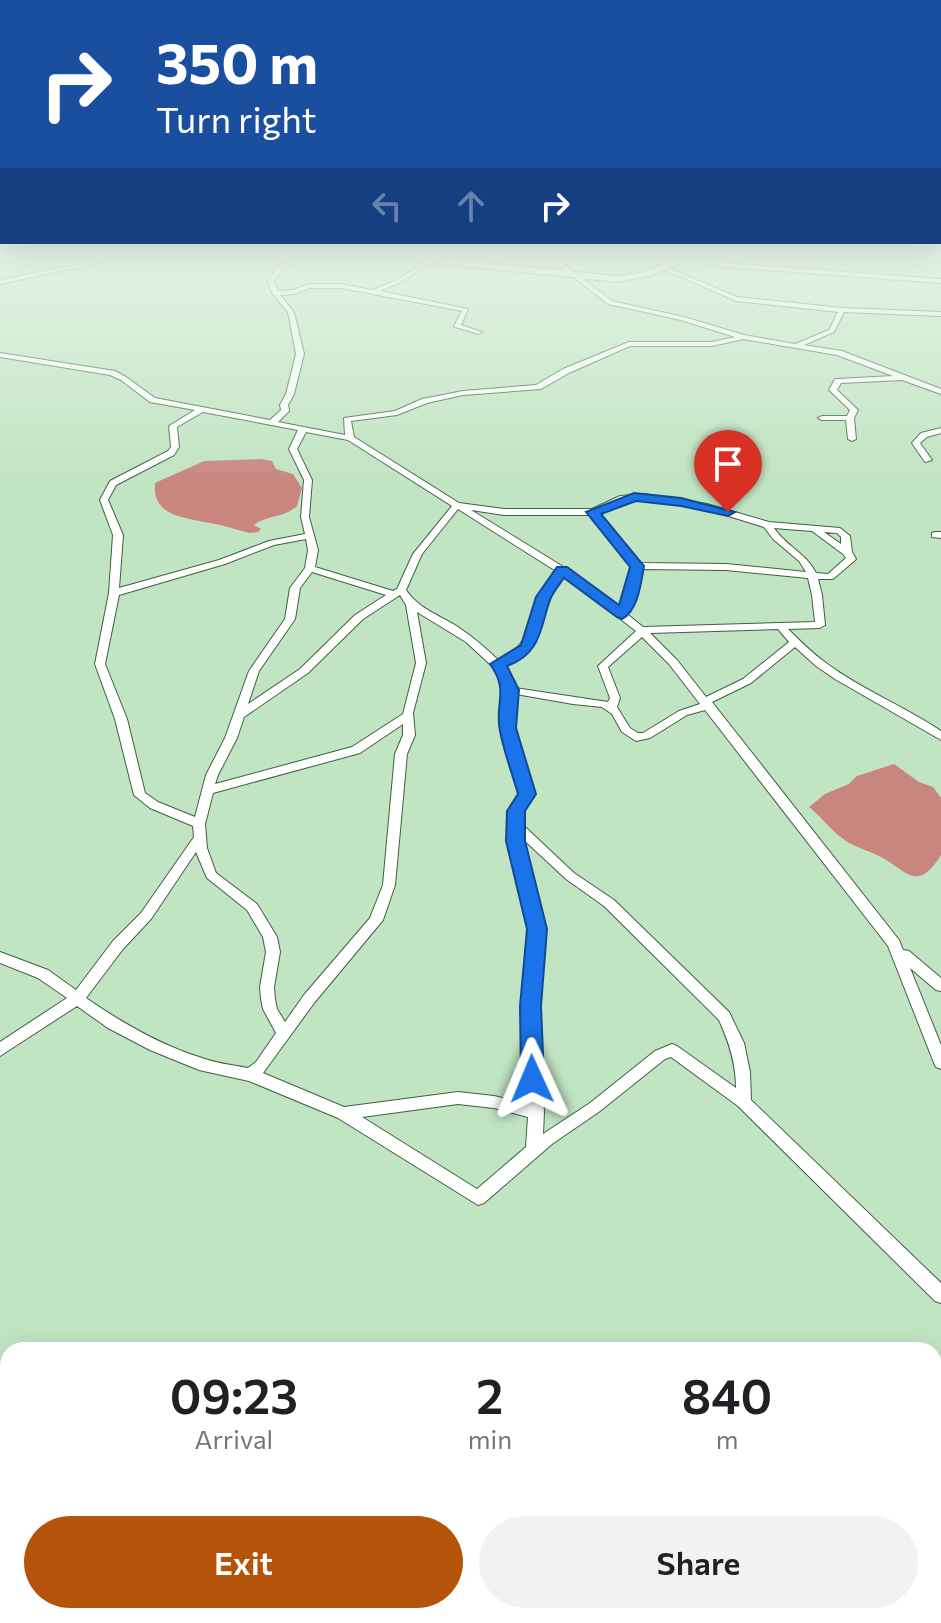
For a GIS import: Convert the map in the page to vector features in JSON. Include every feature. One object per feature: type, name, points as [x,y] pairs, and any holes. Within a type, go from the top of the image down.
[{"type":"street","points":[[273,422],[285,411],[284,405],[290,394],[300,354],[295,331]]},
{"type":"street","points":[[474,331],[479,332]]},
{"type":"street","points":[[723,331],[839,353],[941,392]]},
{"type":"street","points":[[796,346],[832,331]]},
{"type":"street","points":[[350,438],[347,420],[397,413],[430,399],[472,391],[531,389],[629,344],[712,344],[743,337]]},
{"type":"street","points":[[0,355],[117,374],[127,378],[145,397],[350,438],[562,570],[642,630],[707,703],[813,844],[894,944],[909,961],[941,986]]},
{"type":"street","points":[[852,439],[852,414],[834,393],[836,382],[849,378],[903,377]]},
{"type":"street","points":[[822,418],[852,414],[865,406]]},
{"type":"street","points":[[201,410],[173,426],[175,447],[171,453],[117,481],[107,490],[105,504],[118,532],[114,593],[100,664],[124,728],[140,795],[200,831],[211,875],[252,907],[270,937],[273,952],[268,999],[283,1032]]},
{"type":"street","points":[[0,1050],[79,997],[118,945],[146,916],[200,831],[209,790],[254,671],[290,619],[295,588],[310,568],[313,550],[305,517],[308,480],[293,449],[303,429]]},
{"type":"street","points":[[928,460],[916,443],[929,432],[941,430]]},
{"type":"street","points":[[457,505],[504,512],[593,512],[623,498],[644,497],[707,507],[768,525],[816,530],[847,552],[850,563],[833,576],[726,567],[637,566]]},
{"type":"street","points":[[238,716],[304,671],[359,617],[398,593],[410,563],[457,505]]},
{"type":"street","points":[[593,512],[637,566]]},
{"type":"street","points":[[611,708],[615,698],[603,666],[642,630],[820,625],[818,594],[812,574],[798,554],[776,539],[768,525]]},
{"type":"street","points":[[114,593],[222,562],[272,543],[310,536]]},
{"type":"street","points":[[622,614],[632,592],[637,566]]},
{"type":"street","points":[[310,568],[398,593],[411,605],[440,619],[498,664],[506,674],[511,690],[507,728],[527,794],[516,811],[517,847],[537,929],[531,1018],[536,1112],[534,1150]]},
{"type":"street","points":[[498,664],[514,658],[527,647],[535,632],[543,597],[562,570]]},
{"type":"street","points":[[251,1075],[376,920],[383,905],[392,861],[401,754],[411,729],[409,715],[422,657],[411,605]]},
{"type":"street","points":[[782,628],[826,671],[900,710],[941,736]]},
{"type":"street","points":[[511,690],[573,701],[601,702],[611,708],[630,734],[641,737],[747,681],[795,642]]},
{"type":"street","points":[[209,790],[356,750],[409,715]]},
{"type":"street","points":[[517,826],[570,876],[609,903],[724,1016],[740,1058],[743,1102]]},
{"type":"street","points":[[894,944],[941,1063]]},
{"type":"street","points":[[0,957],[43,974],[113,1024],[155,1046],[199,1064],[251,1075],[343,1113],[478,1198],[534,1150],[665,1051],[679,1053],[743,1102],[941,1295]]},
{"type":"street","points":[[343,1113],[458,1098],[494,1102],[536,1112]]},
{"type":"shaded area","points":[[204,461],[272,461],[276,469],[293,474],[302,488],[297,506],[254,525],[261,529],[258,532],[249,533],[177,516],[163,508],[155,493],[155,483]]},
{"type":"shaded area","points":[[894,764],[919,782],[933,787],[941,798],[941,855],[933,867],[918,876],[911,876],[881,857],[846,841],[809,807],[857,776]]},
{"type":"route","points":[[532,1079],[531,1006],[537,929],[526,893],[516,841],[515,817],[527,794],[507,728],[511,690],[506,674],[498,664],[514,658],[527,647],[535,632],[543,597],[554,577],[562,570],[622,614],[632,592],[637,566],[593,512],[623,498],[634,497],[658,498],[728,512]]}]
